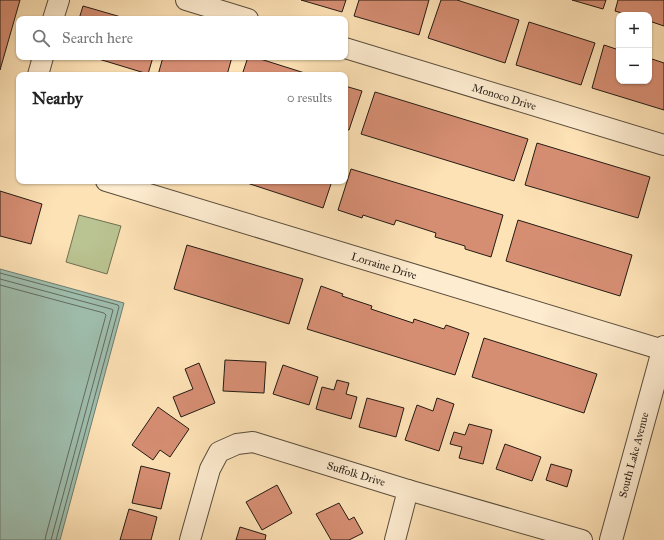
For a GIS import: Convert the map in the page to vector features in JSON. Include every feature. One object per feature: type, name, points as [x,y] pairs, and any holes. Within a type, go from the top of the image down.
[{"type":"street","points":[[54,16],[59,0]]},
{"type":"street","points":[[186,0],[238,16]]},
{"type":"street","name":"Monoco Drive","points":[[348,49],[664,146]]},
{"type":"street","points":[[39,72],[42,60]]},
{"type":"street","name":"Lorraine Drive","points":[[116,184],[664,349]]},
{"type":"street","name":"South Lake Avenue","points":[[611,540],[664,349]]},
{"type":"street","name":"Suffolk Drive","points":[[190,540],[210,469],[219,452],[237,444],[253,442],[408,490],[582,540]]},
{"type":"street","points":[[395,540],[408,490]]},
{"type":"green space","points":[[79,215],[121,226],[107,274],[66,262]]},
{"type":"water","points":[[0,269],[124,303],[60,540],[0,540]]},
{"type":"building","points":[[0,0],[20,0],[0,70]]},
{"type":"building","points":[[301,0],[346,0],[342,12]]},
{"type":"building","points":[[359,0],[429,0],[419,35],[354,16]]},
{"type":"building","points":[[441,0],[457,0],[519,20],[505,63],[428,38]]},
{"type":"building","points":[[572,0],[606,0],[603,9]]},
{"type":"building","points":[[618,0],[664,0],[664,26],[652,22],[652,12],[615,11]]},
{"type":"building","points":[[83,6],[118,16],[80,16]]},
{"type":"building","points":[[529,22],[595,43],[581,85],[516,65]]},
{"type":"building","points":[[604,45],[616,49],[616,84],[652,84],[652,59],[664,63],[664,110],[592,88]]},
{"type":"building","points":[[102,60],[152,60],[149,72],[141,72]]},
{"type":"building","points":[[162,60],[231,60],[228,72],[159,72]]},
{"type":"building","points":[[247,60],[264,60],[302,72],[243,72]]},
{"type":"building","points":[[348,87],[362,91],[348,130]]},
{"type":"building","points":[[375,92],[528,139],[514,181],[361,134]]},
{"type":"building","points":[[537,143],[650,177],[638,218],[525,185]]},
{"type":"building","points":[[351,169],[503,215],[491,257],[465,249],[465,246],[435,237],[436,233],[396,220],[394,225],[363,215],[362,218],[338,210],[346,184],[348,184]]},
{"type":"building","points":[[250,184],[331,184],[323,208]]},
{"type":"building","points":[[0,191],[42,204],[31,244],[0,236]]},
{"type":"building","points":[[518,220],[632,255],[620,296],[506,261]]},
{"type":"building","points":[[187,245],[303,279],[289,324],[174,289]]},
{"type":"building","points":[[321,286],[343,294],[342,296],[372,306],[371,309],[413,323],[414,319],[444,329],[446,325],[469,333],[455,375],[307,329]]},
{"type":"building","points":[[484,338],[597,374],[584,413],[472,377]]},
{"type":"building","points":[[225,360],[266,362],[264,393],[223,391]]},
{"type":"building","points":[[199,363],[215,403],[181,417],[173,397],[193,389],[185,369]]},
{"type":"building","points":[[283,365],[318,377],[309,405],[273,394]]},
{"type":"building","points":[[337,380],[349,383],[346,394],[357,397],[351,419],[316,409],[322,387],[334,390]]},
{"type":"building","points":[[367,398],[404,408],[396,437],[359,427]]},
{"type":"building","points":[[437,398],[454,404],[439,451],[405,440],[417,405],[433,411]]},
{"type":"building","points":[[158,407],[189,429],[170,457],[160,450],[153,460],[132,445]]},
{"type":"building","points":[[469,424],[492,430],[483,464],[459,458],[462,447],[450,444],[454,432],[465,435]]},
{"type":"building","points":[[505,444],[541,457],[532,481],[496,469]]},
{"type":"building","points":[[551,464],[572,470],[567,487],[546,480]]},
{"type":"building","points":[[141,466],[170,473],[161,509],[132,503]]},
{"type":"building","points":[[277,485],[292,513],[262,530],[246,502]]},
{"type":"building","points":[[339,503],[349,520],[354,517],[363,533],[349,540],[331,540],[316,514]]},
{"type":"building","points":[[129,509],[157,517],[151,540],[120,540]]},
{"type":"building","points":[[240,527],[266,535],[265,540],[236,540]]}]
